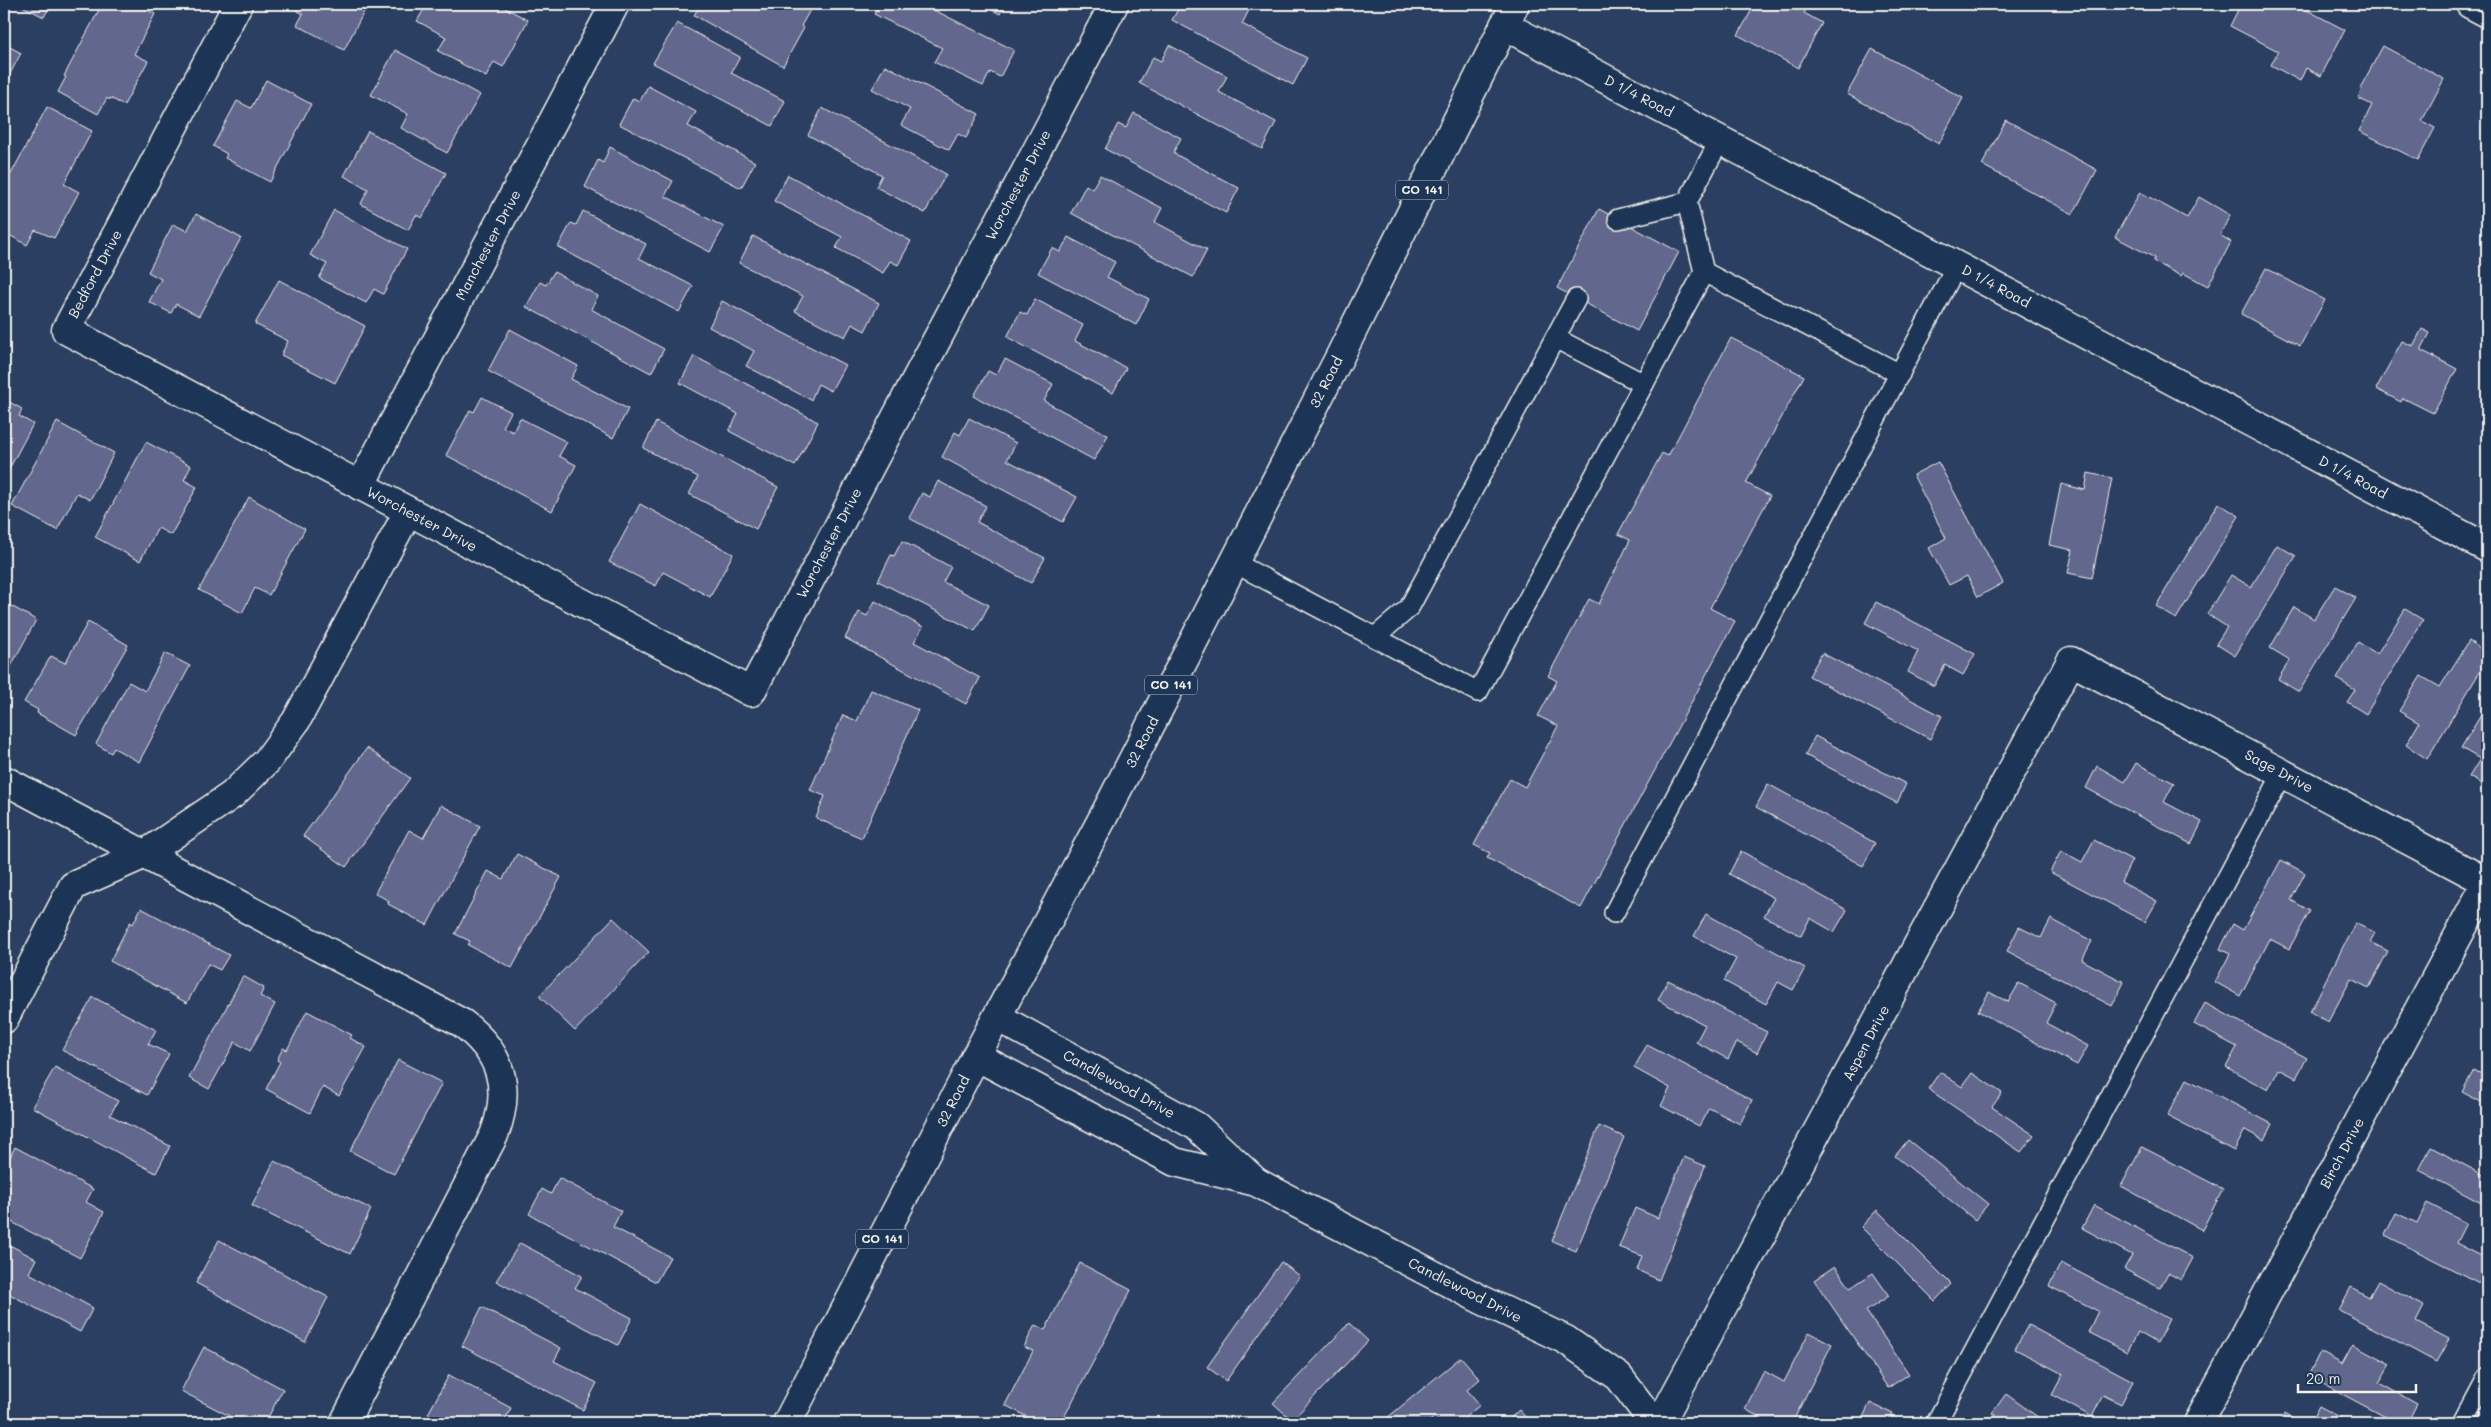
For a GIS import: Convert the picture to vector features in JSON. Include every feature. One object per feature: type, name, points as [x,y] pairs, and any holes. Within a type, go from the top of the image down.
[{"type":"street","name":"Bedford Drive","points":[[238,4],[66,330],[360,486]]},
{"type":"street","name":"Manchester Drive","points":[[360,486],[615,4]]},
{"type":"street","name":"Worchester Drive","points":[[360,486],[750,692],[1114,4]]},
{"type":"street","points":[[2470,4],[2487,13]]},
{"type":"street","name":"D 1/4 Road","points":[[1510,14],[1721,138],[2487,548]]},
{"type":"street","name":"32 Road","points":[[787,1423],[976,1056],[1108,808],[1344,347],[1510,14]]},
{"type":"street","points":[[4,1018],[73,886],[145,854],[232,795],[250,779],[282,742],[296,721],[408,512]]},
{"type":"street","name":"Sage Drive","points":[[2071,661],[2487,882]]},
{"type":"street","name":"Aspen Drive","points":[[1660,1423],[2071,661]]},
{"type":"street","points":[[4,780],[462,1023],[478,1035],[490,1050],[499,1068],[503,1085],[503,1102],[494,1135],[344,1423]]},
{"type":"street","name":"Birch Drive","points":[[2198,1423],[2487,882]]},
{"type":"street","name":"Candlewood Drive","points":[[997,1017],[1196,1126],[1256,1182]]},
{"type":"street","name":"Candlewood Drive","points":[[976,1056],[1175,1162],[1256,1182],[1482,1300],[1566,1340],[1619,1377],[1654,1423]]},
{"type":"lane","points":[[1233,562],[1478,692],[1704,272],[1687,202],[1721,138]]},
{"type":"lane","points":[[1618,219],[1687,202]]},
{"type":"lane","points":[[1614,913],[1957,265]]},
{"type":"lane","points":[[1704,272],[1900,374]]},
{"type":"lane","points":[[1375,638],[1408,608],[1576,299]]},
{"type":"lane","points":[[1555,338],[1644,384]]},
{"type":"lane","points":[[1936,1423],[2283,773]]},
{"type":"lane","points":[[2463,1423],[2487,1378]]},
{"type":"building","points":[[18,4],[51,4],[44,17]]},
{"type":"building","points":[[102,4],[135,4],[155,14],[134,54],[148,61],[124,105],[107,98],[98,114],[58,92],[66,77],[64,76]]},
{"type":"building","points":[[286,4],[368,4],[344,50],[297,25],[303,14]]},
{"type":"building","points":[[427,4],[498,4],[528,20],[503,67],[494,62],[486,77],[438,51],[446,37],[417,21]]},
{"type":"building","points":[[701,4],[799,4],[810,10],[801,26],[804,28],[783,66],[694,15]]},
{"type":"building","points":[[880,4],[922,4],[1014,50],[1000,77],[990,72],[983,86],[934,62],[942,48],[874,14]]},
{"type":"building","points":[[981,4],[1005,4],[1000,14]]},
{"type":"building","points":[[1181,4],[1242,4],[1250,8],[1242,24],[1307,58],[1293,85],[1172,20]]},
{"type":"building","points":[[1755,4],[1809,4],[1804,13],[1822,23],[1798,68],[1738,35]]},
{"type":"building","points":[[2241,4],[2302,4],[2307,6],[2305,9],[2345,30],[2321,76],[2306,68],[2300,81],[2271,65],[2278,51],[2230,26]]},
{"type":"building","points":[[677,23],[740,57],[731,73],[785,101],[772,126],[653,63]]},
{"type":"building","points":[[4,44],[21,53],[4,85]]},
{"type":"building","points":[[1169,45],[1227,76],[1219,92],[1276,122],[1262,149],[1139,83],[1153,57],[1161,61]]},
{"type":"building","points":[[2383,46],[2444,79],[2422,121],[2435,128],[2418,160],[2359,131],[2372,105],[2358,98],[2362,89],[2360,88]]},
{"type":"building","points":[[1872,49],[1963,98],[1939,144],[1847,94]]},
{"type":"building","points":[[395,50],[480,95],[447,153],[401,128],[408,114],[371,95]]},
{"type":"building","points":[[885,65],[979,114],[966,138],[958,134],[949,150],[901,125],[910,109],[872,89]]},
{"type":"building","points":[[266,80],[311,104],[270,182],[225,158],[227,154],[213,146],[237,101],[251,108]]},
{"type":"building","points":[[648,86],[696,112],[688,126],[755,162],[741,188],[619,124],[633,98],[640,101]]},
{"type":"building","points":[[47,107],[92,131],[64,184],[79,192],[54,238],[35,230],[27,245],[4,232],[4,187]]},
{"type":"building","points":[[822,108],[946,174],[925,213],[876,187],[882,175],[808,135]]},
{"type":"building","points":[[1134,113],[1181,138],[1173,153],[1239,188],[1226,213],[1105,149],[1118,124],[1126,128]]},
{"type":"building","points":[[2006,120],[2097,170],[2073,214],[1982,165]]},
{"type":"building","points":[[368,131],[446,173],[422,218],[416,215],[408,230],[361,204],[368,189],[344,176]]},
{"type":"building","points":[[610,147],[673,181],[665,196],[724,227],[710,252],[585,187],[598,160],[603,163]]},
{"type":"building","points":[[788,175],[911,241],[898,265],[890,261],[883,273],[836,248],[842,237],[774,201]]},
{"type":"building","points":[[1100,175],[1162,208],[1155,222],[1207,250],[1193,277],[1071,213],[1086,185],[1092,189]]},
{"type":"building","points":[[2140,192],[2187,218],[2199,197],[2230,215],[2220,235],[2231,242],[2208,286],[2183,273],[2181,276],[2153,261],[2155,258],[2115,237]]},
{"type":"building","points":[[1599,209],[1679,252],[1637,331],[1557,288]]},
{"type":"building","points":[[334,210],[407,249],[383,294],[374,289],[366,303],[319,278],[327,264],[310,255]]},
{"type":"building","points":[[583,211],[646,244],[639,258],[693,286],[679,312],[558,247],[571,223],[576,225]]},
{"type":"building","points":[[196,214],[241,238],[199,316],[176,304],[171,313],[149,302],[161,279],[148,272],[173,224],[187,231]]},
{"type":"building","points":[[753,236],[879,303],[865,331],[852,324],[845,337],[795,311],[803,296],[739,263]]},
{"type":"building","points":[[1068,237],[1115,262],[1107,277],[1149,299],[1136,325],[1038,273],[1052,248],[1060,252]]},
{"type":"building","points":[[2266,268],[2325,300],[2300,346],[2241,314]]},
{"type":"building","points":[[554,272],[598,296],[591,309],[664,349],[651,373],[526,307],[540,282],[546,285]]},
{"type":"building","points":[[279,280],[365,326],[335,383],[281,355],[288,341],[255,324]]},
{"type":"building","points":[[1035,299],[1083,325],[1075,341],[1126,368],[1113,393],[1007,337],[1020,312],[1027,315]]},
{"type":"building","points":[[722,301],[845,365],[831,391],[818,384],[811,400],[746,366],[754,351],[709,327]]},
{"type":"building","points":[[510,329],[578,366],[571,379],[628,409],[613,438],[488,371]]},
{"type":"building","points":[[2422,329],[2430,333],[2421,350],[2457,369],[2433,413],[2403,398],[2401,402],[2376,389],[2402,341],[2413,346]]},
{"type":"building","points":[[1731,338],[1804,376],[1746,483],[1770,496],[1710,608],[1735,621],[1581,908],[1487,858],[1490,853],[1474,845],[1510,779],[1525,787],[1558,726],[1538,716],[1557,681],[1548,676],[1589,599],[1599,604],[1630,540],[1618,534],[1662,453],[1668,456]]},
{"type":"building","points":[[694,356],[818,422],[795,466],[729,431],[738,414],[680,383]]},
{"type":"building","points":[[1005,359],[1053,384],[1044,401],[1108,435],[1094,460],[974,396],[988,371],[996,375]]},
{"type":"building","points":[[482,397],[511,412],[503,427],[513,432],[520,418],[567,442],[559,456],[576,465],[552,511],[446,455],[470,410],[474,412]]},
{"type":"building","points":[[4,399],[22,409],[19,416],[33,424],[8,471],[4,469]]},
{"type":"building","points":[[969,418],[1016,443],[1007,460],[1077,497],[1063,522],[942,457],[955,432],[960,435]]},
{"type":"building","points":[[57,422],[114,453],[90,500],[77,493],[57,530],[12,506]]},
{"type":"building","points":[[656,422],[778,487],[756,529],[689,494],[698,477],[643,448]]},
{"type":"building","points":[[146,442],[191,466],[184,480],[197,487],[171,535],[158,528],[140,561],[95,537]]},
{"type":"building","points":[[1938,462],[2003,583],[1978,597],[1967,576],[1949,585],[1929,548],[1946,538],[1913,475]]},
{"type":"building","points":[[2088,473],[2112,478],[2092,578],[2068,573],[2073,550],[2049,545],[2061,484],[2085,490]]},
{"type":"building","points":[[938,481],[986,506],[977,522],[1045,558],[1031,583],[909,518],[922,493],[930,497]]},
{"type":"building","points":[[249,497],[305,529],[269,595],[255,588],[242,613],[199,590]]},
{"type":"building","points":[[2218,503],[2239,516],[2176,619],[2156,606]]},
{"type":"building","points":[[640,504],[733,554],[710,597],[663,572],[656,586],[609,562]]},
{"type":"building","points":[[902,541],[951,567],[943,582],[989,605],[975,631],[878,581],[891,555],[894,556]]},
{"type":"building","points":[[2277,545],[2296,556],[2235,656],[2216,644],[2227,627],[2207,614],[2231,575],[2251,587]]},
{"type":"building","points":[[2335,586],[2356,598],[2299,692],[2278,679],[2290,660],[2270,648],[2294,607],[2314,619]]},
{"type":"building","points":[[875,601],[923,627],[914,642],[980,678],[966,704],[845,638],[859,612],[867,616]]},
{"type":"building","points":[[4,602],[36,620],[4,679]]},
{"type":"building","points":[[1876,602],[1975,654],[1963,675],[1945,665],[1934,686],[1908,672],[1918,651],[1865,623]]},
{"type":"building","points":[[2405,609],[2423,620],[2366,714],[2347,702],[2355,690],[2337,679],[2358,642],[2377,654]]},
{"type":"building","points":[[88,622],[128,645],[76,735],[37,713],[38,710],[24,702],[51,656],[65,663]]},
{"type":"building","points":[[2469,641],[2487,653],[2487,660],[2427,759],[2406,745],[2419,723],[2399,711],[2421,676],[2440,687]]},
{"type":"building","points":[[165,653],[190,666],[139,762],[114,748],[111,753],[96,744],[129,682],[145,691]]},
{"type":"building","points":[[1822,653],[1942,716],[1930,739],[1809,676]]},
{"type":"building","points":[[871,690],[918,710],[862,838],[816,818],[825,796],[810,790],[843,715],[857,721]]},
{"type":"building","points":[[2484,710],[2487,712],[2487,787],[2469,777],[2480,759],[2461,748]]},
{"type":"building","points":[[1815,736],[1906,784],[1897,803],[1805,755]]},
{"type":"building","points":[[367,748],[410,778],[346,867],[303,836]]},
{"type":"building","points":[[2136,763],[2174,783],[2164,802],[2202,822],[2191,844],[2086,788],[2097,766],[2125,782]]},
{"type":"building","points":[[1768,784],[1875,843],[1863,866],[1756,807]]},
{"type":"building","points":[[441,805],[480,826],[427,925],[388,904],[389,901],[375,893],[409,830],[423,838]]},
{"type":"building","points":[[2094,840],[2132,860],[2121,882],[2157,901],[2145,922],[2050,872],[2061,851],[2082,862]]},
{"type":"building","points":[[1741,851],[1847,910],[1834,932],[1810,918],[1801,936],[1764,916],[1774,898],[1729,874]]},
{"type":"building","points":[[517,854],[561,877],[512,968],[468,945],[470,941],[455,934],[488,871],[503,879]]},
{"type":"building","points":[[2281,860],[2305,873],[2291,900],[2310,911],[2289,949],[2270,939],[2240,996],[2215,982],[2230,954],[2220,949],[2233,924],[2243,930]]},
{"type":"building","points":[[141,908],[229,955],[220,970],[208,964],[187,1003],[110,961],[130,922],[133,924]]},
{"type":"building","points":[[1706,914],[1805,968],[1793,990],[1778,982],[1766,1004],[1724,981],[1736,959],[1694,936]]},
{"type":"building","points":[[613,918],[649,952],[575,1031],[539,996]]},
{"type":"building","points":[[2051,919],[2092,941],[2082,960],[2124,982],[2112,1006],[2007,951],[2019,927],[2041,938]]},
{"type":"building","points":[[2355,923],[2375,933],[2370,942],[2388,951],[2369,988],[2351,979],[2328,1022],[2310,1012]]},
{"type":"building","points":[[243,976],[264,988],[260,996],[275,1004],[250,1051],[235,1042],[209,1089],[189,1078]]},
{"type":"building","points":[[1668,980],[1767,1032],[1757,1053],[1737,1042],[1728,1059],[1696,1042],[1705,1025],[1658,1000]]},
{"type":"building","points":[[2019,983],[2056,1003],[2046,1023],[2088,1046],[2077,1065],[1978,1011],[1989,992],[2008,1002]]},
{"type":"building","points":[[93,997],[156,1030],[148,1044],[169,1054],[147,1095],[62,1050]]},
{"type":"building","points":[[2205,1003],[2307,1058],[2296,1078],[2279,1069],[2268,1090],[2226,1067],[2237,1047],[2194,1024]]},
{"type":"building","points":[[307,1011],[352,1035],[350,1038],[366,1047],[339,1096],[323,1087],[310,1113],[266,1089],[280,1062],[277,1060],[283,1048],[287,1050]]},
{"type":"building","points":[[1647,1045],[1752,1100],[1740,1124],[1709,1108],[1699,1126],[1661,1106],[1670,1088],[1634,1068]]},
{"type":"building","points":[[398,1060],[442,1083],[394,1174],[350,1151]]},
{"type":"building","points":[[55,1067],[118,1101],[110,1115],[170,1146],[156,1173],[32,1107]]},
{"type":"building","points":[[2474,1070],[2487,1077],[2487,1105],[2462,1092]]},
{"type":"building","points":[[1940,1072],[1962,1087],[1972,1073],[2002,1093],[1992,1107],[2034,1135],[2021,1152],[1928,1089]]},
{"type":"building","points":[[2187,1079],[2272,1124],[2264,1140],[2245,1130],[2234,1151],[2167,1116]]},
{"type":"building","points":[[1599,1126],[1624,1137],[1576,1251],[1552,1241]]},
{"type":"building","points":[[1908,1140],[1988,1204],[1975,1220],[1895,1156]]},
{"type":"building","points":[[15,1147],[93,1189],[86,1202],[104,1212],[80,1258],[4,1218],[4,1162],[5,1159],[8,1161]]},
{"type":"building","points":[[2142,1147],[2223,1189],[2202,1230],[2121,1186]]},
{"type":"building","points":[[2431,1147],[2487,1177],[2487,1206],[2419,1170]]},
{"type":"building","points":[[1684,1157],[1705,1166],[1659,1280],[1637,1270],[1642,1256],[1619,1247],[1635,1208],[1658,1218]]},
{"type":"building","points":[[274,1161],[371,1209],[350,1254],[252,1206]]},
{"type":"building","points":[[559,1178],[621,1211],[613,1227],[670,1257],[656,1282],[529,1214],[542,1189],[551,1194]]},
{"type":"building","points":[[2427,1203],[2466,1223],[2456,1243],[2487,1259],[2487,1287],[2385,1235],[2396,1213],[2417,1223]]},
{"type":"building","points":[[2094,1205],[2193,1258],[2181,1280],[2168,1273],[2160,1288],[2124,1269],[2132,1255],[2082,1228]]},
{"type":"building","points":[[1877,1210],[1951,1284],[1935,1301],[1861,1227]]},
{"type":"building","points":[[219,1240],[328,1297],[305,1342],[196,1283]]},
{"type":"building","points":[[4,1242],[36,1259],[29,1273],[93,1308],[80,1332],[4,1291]]},
{"type":"building","points":[[520,1243],[582,1276],[575,1288],[632,1318],[618,1345],[496,1281]]},
{"type":"building","points":[[1281,1262],[1300,1276],[1226,1381],[1207,1367]]},
{"type":"building","points":[[1080,1263],[1131,1290],[1061,1423],[1039,1423],[1005,1405],[1033,1351],[1024,1347],[1035,1325],[1045,1330]]},
{"type":"building","points":[[2061,1263],[2169,1319],[2157,1343],[2138,1332],[2127,1352],[2088,1332],[2098,1311],[2049,1286]]},
{"type":"building","points":[[1835,1266],[1850,1288],[1873,1273],[1889,1296],[1866,1311],[1909,1374],[1888,1388],[1814,1280]]},
{"type":"building","points":[[2378,1281],[2424,1306],[2416,1322],[2449,1339],[2436,1362],[2339,1310],[2351,1287],[2369,1297]]},
{"type":"building","points":[[482,1307],[561,1348],[554,1361],[597,1383],[583,1410],[462,1346]]},
{"type":"building","points":[[1349,1323],[1368,1341],[1292,1420],[1273,1403]]},
{"type":"building","points":[[2028,1325],[2133,1381],[2121,1404],[2103,1395],[2092,1417],[2052,1395],[2063,1374],[2015,1349]]},
{"type":"building","points":[[1809,1332],[1832,1344],[1792,1423],[1763,1423],[1764,1420],[1745,1409],[1764,1371],[1784,1382]]},
{"type":"building","points":[[2353,1344],[2390,1364],[2379,1383],[2417,1404],[2407,1423],[2397,1423],[2308,1376],[2320,1352],[2342,1364]]},
{"type":"building","points":[[204,1347],[283,1389],[265,1423],[243,1423],[181,1391]]},
{"type":"building","points":[[1461,1357],[1480,1379],[1467,1390],[1480,1405],[1458,1423],[1440,1423],[1435,1417],[1427,1423],[1381,1423]]},
{"type":"building","points":[[449,1375],[511,1408],[505,1420],[510,1423],[445,1423],[428,1414]]},
{"type":"building","points":[[2006,1394],[2046,1423],[2001,1423],[2003,1421],[1992,1413]]},
{"type":"building","points":[[1870,1403],[1893,1414],[1888,1423],[1860,1423]]},
{"type":"building","points":[[2319,1406],[2351,1423],[2310,1423]]},
{"type":"building","points":[[1519,1410],[1531,1423],[1505,1423]]},
{"type":"building","points":[[2285,1413],[2302,1423],[2279,1423]]}]
